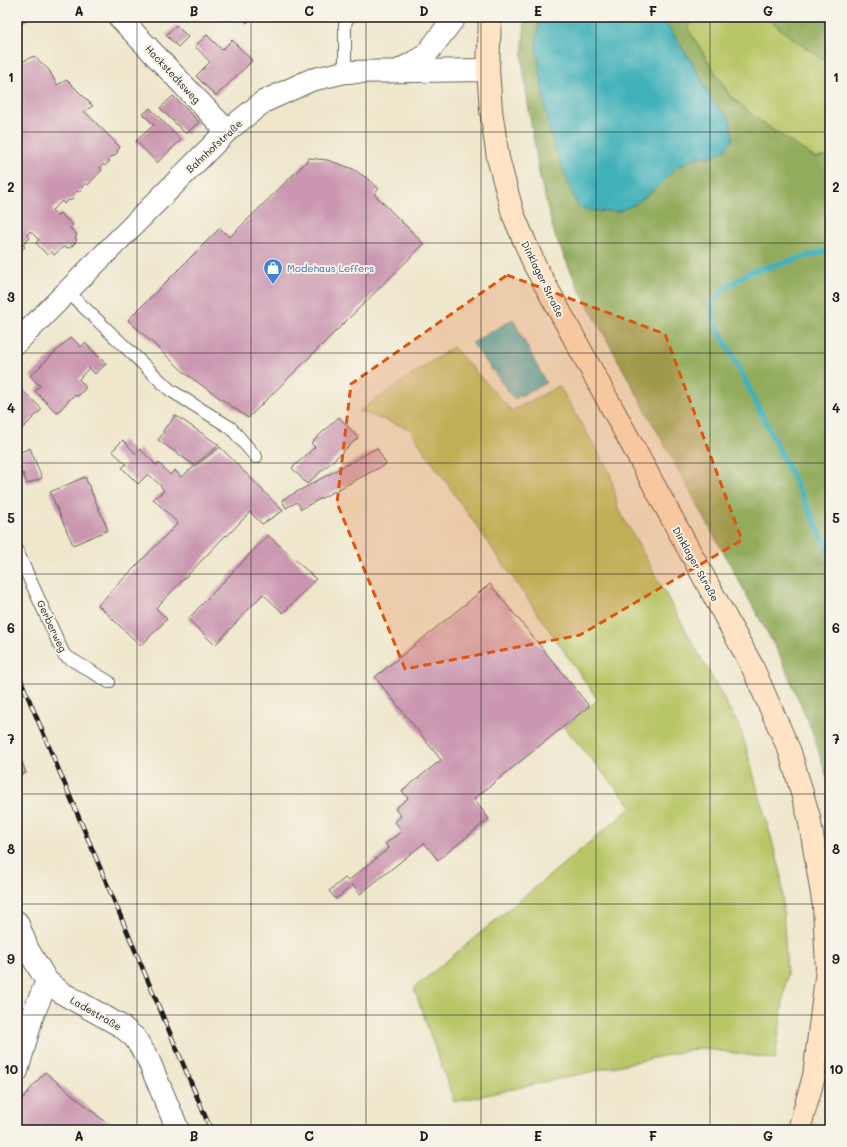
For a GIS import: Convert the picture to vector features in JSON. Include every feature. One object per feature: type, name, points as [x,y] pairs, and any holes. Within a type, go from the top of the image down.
[{"type":"main road","name":"Dinklager Straße","points":[[490,17],[488,70],[491,110],[498,158],[513,214],[535,266],[752,666],[790,752],[809,818],[824,906],[827,969],[814,1076],[799,1130]]},
{"type":"street","name":"Hackstedtsweg","points":[[119,17],[227,131]]},
{"type":"street","name":"Bahnhofstraße","points":[[398,71],[425,56],[455,17]]},
{"type":"street","name":"Bahnhofstraße","points":[[17,342],[227,131],[263,102],[311,80],[345,72],[488,70]]},
{"type":"street","name":"Ladestraße","points":[[17,922],[28,950],[47,981],[62,993],[121,1026],[135,1038],[148,1059],[178,1130]]},
{"type":"street","points":[[17,1072],[32,1017],[47,981]]},
{"type":"lane","points":[[345,72],[345,24],[348,17]]},
{"type":"lane","points":[[67,291],[170,390],[231,428],[256,457]]},
{"type":"lane","name":"Gerberweg","points":[[17,550],[64,655],[109,682]]},
{"type":"highlighted area","points":[[507,275],[665,334],[742,540],[580,635],[405,669],[337,503],[351,384]]},
{"type":"green space","points":[[525,17],[540,17],[536,46],[617,212],[635,204],[654,190],[677,167],[700,156],[712,157],[730,118],[714,104],[693,64],[662,17],[690,17],[688,29],[730,96],[761,122],[815,158],[830,156],[830,787],[812,731],[780,656],[578,287],[555,236],[540,178],[529,111],[522,59]]},
{"type":"green space","points":[[690,17],[767,17],[784,32],[821,59],[830,58],[830,156],[815,158],[761,122],[730,96],[688,29]]},
{"type":"green space","points":[[767,17],[809,17],[830,20],[830,58],[821,59],[784,32]]},
{"type":"green space","points":[[453,347],[512,411],[559,386],[610,472],[618,508],[741,730],[781,873],[787,974],[775,1059],[699,1048],[454,1102],[414,988],[632,807],[564,727],[598,700],[410,429],[359,411]]},
{"type":"water","points":[[540,17],[662,17],[693,64],[714,103],[730,118],[733,139],[725,150],[712,157],[699,156],[677,167],[654,190],[635,204],[617,212],[595,211],[578,207],[561,166],[548,125],[536,46]]},
{"type":"water","points":[[513,319],[546,383],[514,399],[472,343]]},
{"type":"building","points":[[17,17],[33,17],[17,26]]},
{"type":"building","points":[[241,17],[253,17],[247,23]]},
{"type":"building","points":[[176,25],[188,37],[178,47],[166,35]]},
{"type":"building","points":[[207,35],[222,50],[232,40],[252,61],[216,96],[196,76],[210,62],[195,46]]},
{"type":"building","points":[[34,56],[49,70],[57,85],[67,80],[93,106],[84,111],[120,147],[117,151],[118,152],[108,160],[110,161],[105,166],[103,164],[100,168],[102,170],[88,185],[86,183],[82,186],[83,188],[73,195],[74,197],[70,201],[68,200],[64,204],[62,201],[52,210],[57,216],[60,213],[73,225],[70,228],[77,235],[75,237],[76,242],[70,248],[63,247],[54,255],[51,251],[47,255],[36,243],[39,240],[30,231],[27,235],[30,238],[23,245],[25,247],[17,255],[17,64]]},
{"type":"building","points":[[173,96],[199,122],[186,134],[160,108]]},
{"type":"building","points":[[150,108],[181,140],[157,163],[136,141],[154,125],[143,114]]},
{"type":"building","name":"Modehaus Leffers","points":[[308,158],[327,160],[342,165],[353,169],[368,179],[379,189],[374,194],[424,244],[248,418],[186,374],[128,320],[220,228],[229,237],[231,236],[308,160]]},
{"type":"building","points":[[71,337],[81,347],[85,343],[106,364],[95,374],[89,368],[79,379],[85,386],[85,389],[78,396],[74,395],[57,413],[35,391],[40,386],[30,376]]},
{"type":"building","points":[[21,389],[42,409],[17,434],[17,393]]},
{"type":"building","points":[[175,415],[219,445],[194,465],[158,440]]},
{"type":"building","points":[[339,417],[358,438],[307,484],[292,468],[315,447],[311,443]]},
{"type":"building","points":[[123,440],[136,454],[140,449],[156,465],[159,463],[170,475],[175,470],[181,477],[220,447],[283,511],[262,524],[250,512],[156,608],[167,619],[141,646],[98,605],[178,523],[153,499],[164,491],[160,485],[148,474],[138,484],[122,468],[126,464],[112,451]]},
{"type":"building","points":[[30,448],[42,478],[27,484],[23,473],[17,476],[17,454]]},
{"type":"building","points":[[377,448],[386,464],[301,509],[297,502],[286,508],[282,500]]},
{"type":"building","points":[[85,477],[108,530],[73,545],[50,492]]},
{"type":"building","points":[[268,535],[316,579],[283,613],[263,594],[215,645],[188,619]]},
{"type":"building","points":[[490,584],[589,706],[474,799],[489,819],[438,860],[424,843],[360,894],[353,885],[336,899],[329,891],[345,878],[348,881],[389,848],[385,844],[402,831],[395,822],[401,816],[395,809],[408,798],[402,791],[441,760],[375,677]]},
{"type":"building","points":[[17,750],[26,773],[17,776]]},
{"type":"building","points":[[45,1072],[115,1130],[17,1130],[17,1105]]},
{"type":"waterway","points":[[830,250],[750,272],[723,289],[712,305],[714,321],[736,362],[830,553]]},
{"type":"railway","points":[[17,671],[211,1130]]},
{"type":"place","name":"Modehaus Leffers","points":[[273,285]]}]
